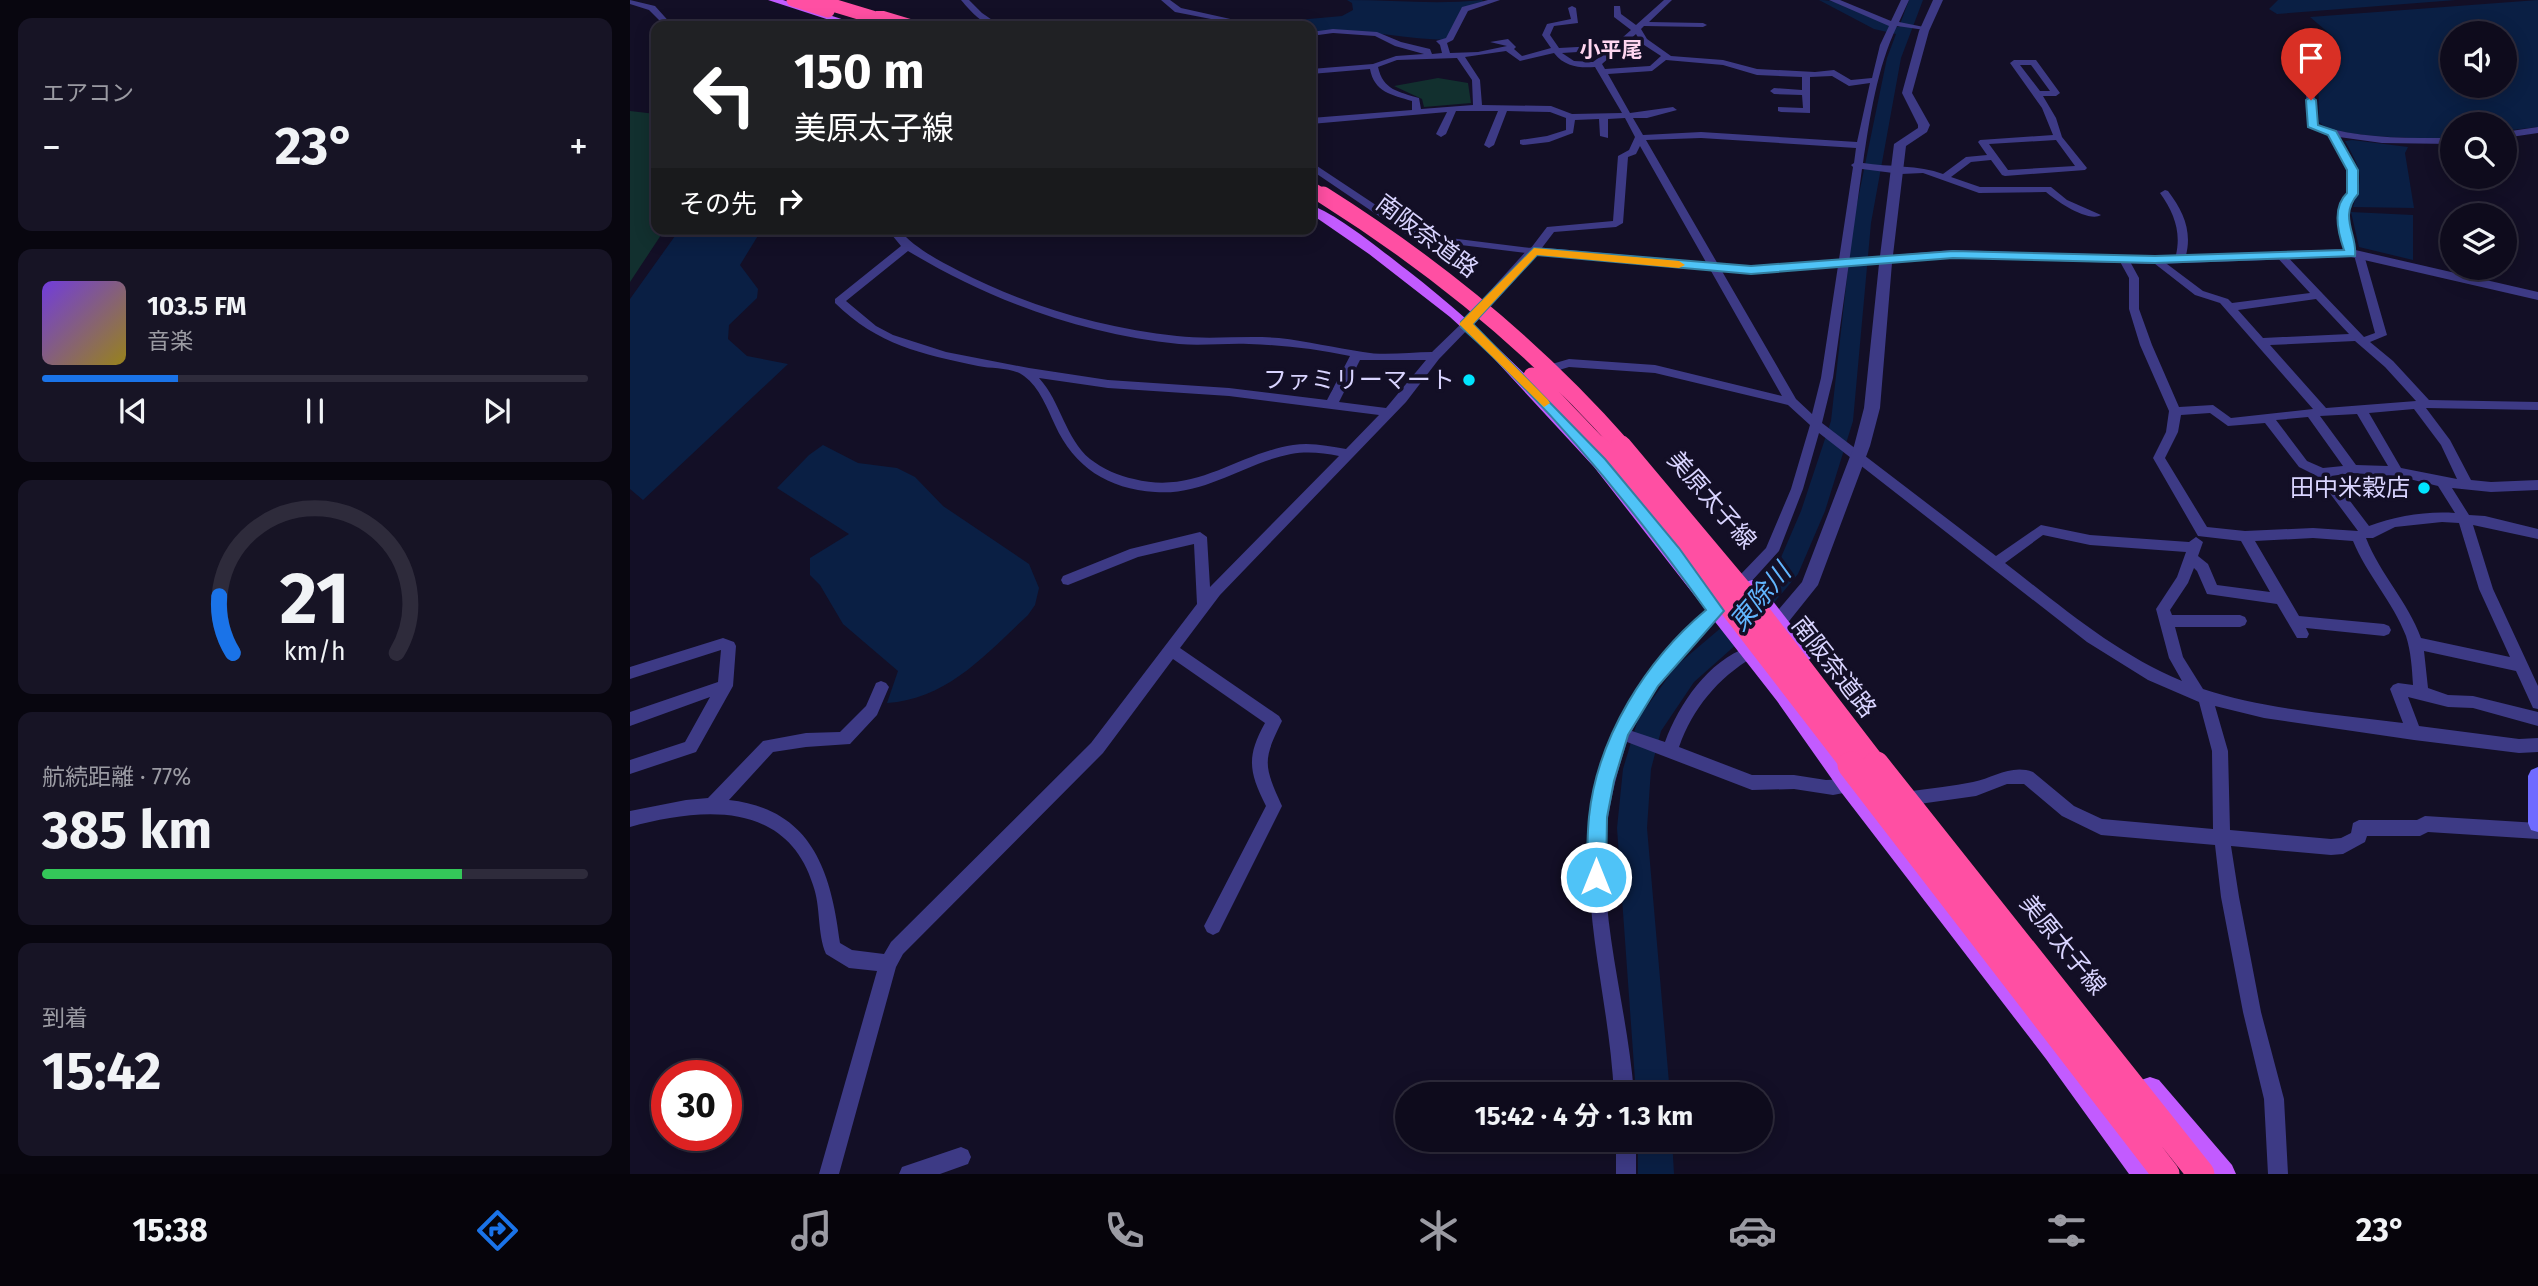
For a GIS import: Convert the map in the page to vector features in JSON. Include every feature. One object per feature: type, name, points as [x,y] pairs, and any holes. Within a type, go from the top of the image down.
[{"type":"highway","points":[[806,5],[878,20]]},
{"type":"highway","points":[[806,5],[879,21]]},
{"type":"highway","name":"南阪奈道路","points":[[1321,199],[1447,298],[1543,386],[1605,453],[1743,622],[2166,1174]]},
{"type":"highway","name":"南阪奈道路","points":[[1321,199],[1422,262],[1492,320],[1566,388],[1622,447],[1768,624],[1975,893],[2201,1174]]},
{"type":"main road","points":[[773,0],[806,5],[846,21]]},
{"type":"main road","points":[[806,5],[809,0]]},
{"type":"main road","points":[[806,5],[822,0]]},
{"type":"main road","points":[[838,0],[878,20]]},
{"type":"main road","name":"美原太子線","points":[[1316,189],[1378,223],[1486,304],[1556,367],[1634,449],[1778,619],[1912,798],[2064,989],[2223,1174]]},
{"type":"main road","points":[[1316,212],[1374,251],[1466,324],[1492,347],[1600,463],[1673,552],[1783,695],[1848,786],[2054,1051],[2144,1174]]},
{"type":"main road","points":[[2538,776],[2538,823]]},
{"type":"street","points":[[965,0],[989,21]]},
{"type":"street","points":[[1165,0],[1178,10],[1233,21]]},
{"type":"street","points":[[1447,56],[1440,41],[1449,40],[1465,9],[1496,0]]},
{"type":"street","points":[[1600,68],[1614,46],[1668,0]]},
{"type":"street","points":[[1833,0],[1893,24],[1926,29]]},
{"type":"street","points":[[1748,582],[1772,551],[1797,489],[1817,425],[1827,378],[1860,145],[1874,80],[1893,24],[1905,0]]},
{"type":"street","points":[[1778,619],[1808,585],[1853,453],[1872,408],[1880,259],[1900,144],[1923,130],[1924,125],[1907,93],[1926,29],[1938,0]]},
{"type":"street","points":[[630,2],[652,8],[664,21]]},
{"type":"street","points":[[1572,8],[1575,21],[1551,24],[1546,33],[1563,58],[1583,66],[1600,68],[1652,68],[1666,56]]},
{"type":"street","points":[[1617,8],[1621,19],[1638,26],[1703,25]]},
{"type":"street","points":[[1638,26],[1644,41],[1666,56],[1723,63],[1758,72],[1838,74],[1849,83],[1874,80]]},
{"type":"street","points":[[1316,33],[1333,31],[1377,34],[1398,44],[1422,48],[1429,56]]},
{"type":"street","points":[[1316,71],[1374,66],[1396,58],[1510,50],[1520,59],[1557,50],[1644,41]]},
{"type":"street","points":[[1494,42],[1512,43],[1510,50]]},
{"type":"street","points":[[2297,45],[2308,60],[2313,127],[2332,133],[2382,140],[2440,141]]},
{"type":"street","points":[[1460,55],[1476,80],[1478,107]]},
{"type":"street","points":[[2035,94],[2056,93],[2033,62],[2014,63],[2034,89],[2035,94],[2056,123],[2058,137],[2082,168],[2005,173],[1983,142],[2058,137]]},
{"type":"street","points":[[1374,66],[1376,80],[1381,88],[1416,100],[1417,113]]},
{"type":"street","points":[[1600,68],[1792,402],[1817,425],[2134,668],[2202,697],[2264,712],[2519,747],[2538,745]]},
{"type":"street","points":[[1781,109],[1807,111],[1806,75]]},
{"type":"street","points":[[1774,91],[1807,93]]},
{"type":"street","points":[[1316,121],[1478,107],[1551,109],[1571,117],[1673,110]]},
{"type":"street","points":[[1489,145],[1493,129],[1502,119],[1503,108]]},
{"type":"street","points":[[1441,134],[1453,109]]},
{"type":"street","points":[[1603,116],[1605,136]]},
{"type":"street","points":[[1523,142],[1549,139],[1570,131],[1571,117]]},
{"type":"street","points":[[2517,133],[2538,130]]},
{"type":"street","points":[[2260,342],[2360,339],[2381,335],[2355,254],[2343,230],[2346,200],[2353,194],[2352,170],[2332,133]]},
{"type":"street","points":[[1639,138],[1701,135],[1860,145]]},
{"type":"street","points":[[829,1174],[888,963],[897,948],[1097,748],[1204,605],[1346,453],[1388,412],[1435,356],[1486,304],[1551,229],[1616,224],[1619,220],[1623,156],[1633,152],[1639,138]]},
{"type":"street","points":[[1944,177],[1969,159],[1994,157]]},
{"type":"street","points":[[1856,165],[1924,170],[1979,191],[2054,191],[2064,202],[2096,215]]},
{"type":"street","points":[[1316,169],[1408,231],[1424,238],[1534,251],[1751,270],[1979,254],[2180,260],[2279,254],[2355,254],[2538,296]]},
{"type":"street","points":[[2025,172],[2038,189]]},
{"type":"street","points":[[2165,193],[2178,210],[2184,236],[2180,260]]},
{"type":"street","points":[[897,235],[907,246],[933,262],[1029,309],[1075,322],[1177,340],[1308,344],[1357,354],[1356,356],[1435,356]]},
{"type":"street","points":[[907,246],[839,302],[855,319],[898,345],[1027,372],[1108,384],[1229,393],[1388,412]]},
{"type":"street","points":[[2279,254],[2360,339],[2389,364],[2421,405],[2466,484]]},
{"type":"street","points":[[2123,258],[2134,278],[2134,309],[2146,345],[2175,411],[2172,432],[2159,458],[2203,532]]},
{"type":"street","points":[[2155,260],[2199,293],[2224,301],[2230,307],[2317,413],[2352,469]]},
{"type":"street","points":[[2230,307],[2259,305],[2295,295],[2319,296]]},
{"type":"street","points":[[1331,405],[1356,356]]},
{"type":"street","points":[[1556,367],[1569,363],[1655,369],[1792,402]]},
{"type":"street","points":[[1027,372],[1049,398],[1079,455],[1126,482],[1156,488],[1186,487],[1211,481],[1269,453],[1313,447],[1346,453]]},
{"type":"street","points":[[2269,419],[2267,417],[2421,405],[2538,406]]},
{"type":"street","points":[[2175,411],[2213,409],[2228,422],[2269,419]]},
{"type":"street","points":[[2361,410],[2397,471]]},
{"type":"street","points":[[2269,419],[2303,464],[2322,473],[2363,535],[2365,556],[2403,616],[2415,643],[2421,692]]},
{"type":"street","points":[[2322,473],[2352,469],[2397,471],[2442,482],[2491,487],[2538,485]]},
{"type":"street","points":[[2442,482],[2464,517],[2486,589],[2538,703]]},
{"type":"street","points":[[2203,532],[2245,536],[2313,533],[2363,535],[2394,522],[2464,517],[2538,534]]},
{"type":"street","points":[[1996,563],[2041,530],[2090,540],[2191,552],[2203,568],[2212,590],[2282,599]]},
{"type":"street","points":[[2203,532],[2191,552],[2182,579],[2163,609],[2176,658],[2202,697],[2220,751],[2222,838],[2250,999],[2274,1099],[2278,1174]]},
{"type":"street","points":[[2245,536],[2299,628],[2384,630]]},
{"type":"street","points":[[1068,580],[1135,553],[1200,537],[1204,605]]},
{"type":"street","points":[[1624,1082],[1619,1027],[1597,896],[1595,858],[1605,781],[1620,733],[1651,681],[1697,627],[1719,615]]},
{"type":"street","points":[[2166,621],[2240,621]]},
{"type":"street","points":[[2415,643],[2521,666]]},
{"type":"street","points":[[630,673],[723,644],[729,646],[725,687],[690,747],[630,767]]},
{"type":"street","points":[[1170,649],[1274,721],[1259,748],[1256,762],[1274,806],[1213,926]]},
{"type":"street","points":[[1669,752],[1679,720],[1724,666],[1746,650]]},
{"type":"street","points":[[630,719],[725,687]]},
{"type":"street","points":[[714,804],[769,747],[806,740],[844,739],[872,710],[881,687]]},
{"type":"street","points":[[2414,733],[2398,689],[2421,692],[2448,701],[2473,702],[2538,719]]},
{"type":"street","points":[[1620,733],[1726,771],[1739,781],[1768,785],[1793,781],[1831,790],[1848,786]]},
{"type":"street","points":[[1912,798],[1976,789],[2007,777],[2027,777],[2068,811],[2101,827],[2332,847],[2353,842],[2359,836],[2359,828],[2420,828],[2425,824],[2538,831]]},
{"type":"street","points":[[630,819],[667,808],[714,804],[765,814],[792,834],[813,863],[821,882],[832,948],[849,959],[888,963]]},
{"type":"street","points":[[1626,1152],[1626,1174]]},
{"type":"street","points":[[909,1174],[961,1157]]},
{"type":"green space","points":[[1438,78],[1468,83],[1471,103],[1424,107],[1422,99],[1394,86]]},
{"type":"green space","points":[[630,111],[651,113],[651,235],[661,235],[630,282]]},
{"type":"water","points":[[1347,0],[1482,0],[1484,3],[1461,9],[1447,40],[1362,32],[1316,32],[1316,21],[1288,21],[1342,16],[1353,10],[1352,3]]},
{"type":"water","points":[[2278,0],[2456,0],[2277,14],[2269,9]]},
{"type":"water","points":[[2538,0],[2538,127],[2517,129],[2517,112],[2440,112],[2440,138],[2361,135],[2328,128],[2319,122],[2318,60],[2334,42],[2331,35],[2310,17]]},
{"type":"water","points":[[2345,141],[2408,147],[2405,153],[2414,208],[2353,207],[2360,174]]},
{"type":"water","points":[[2351,212],[2413,215],[2413,260],[2359,247]]},
{"type":"water","points":[[676,235],[758,235],[740,265],[758,289],[757,298],[729,325],[728,339],[747,356],[788,364],[643,500],[630,489],[630,299]]},
{"type":"water","points":[[823,445],[858,463],[897,468],[915,477],[943,506],[1029,564],[1039,588],[1035,605],[1028,615],[965,672],[929,693],[909,700],[887,703],[898,671],[843,624],[820,585],[810,575],[810,558],[849,534],[777,488],[809,455]]},
{"type":"waterway","points":[[1826,0],[1879,26],[1904,32]]},
{"type":"waterway","name":"東除川","points":[[1904,32],[1916,0]]},
{"type":"waterway","name":"東除川","points":[[1652,1082],[1632,828],[1637,769],[1648,727],[1685,674],[1738,628],[1789,567],[1813,511],[1842,421],[1862,223],[1894,58],[1904,32]]},
{"type":"waterway","name":"東除川","points":[[1655,1152],[1656,1174]]},
{"type":"slow traffic","points":[[1544,403],[1492,347],[1466,324],[1534,251],[1679,265]]},
{"type":"place","name":"ファミリーマート","points":[[1469,380]]},
{"type":"place","name":"田中米穀店","points":[[2424,488]]},
{"type":"district","name":"小平尾","points":[[1611,50]]},
{"type":"route","points":[[1596,877],[1598,817],[1605,781],[1620,733],[1651,681],[1697,627],[1716,611],[1673,552],[1600,463],[1492,347],[1466,324],[1534,251],[1751,270],[1953,254],[2155,260],[2351,253],[2343,230],[2346,200],[2353,194],[2352,170],[2346,154],[2332,133],[2313,127],[2311,100]]}]
